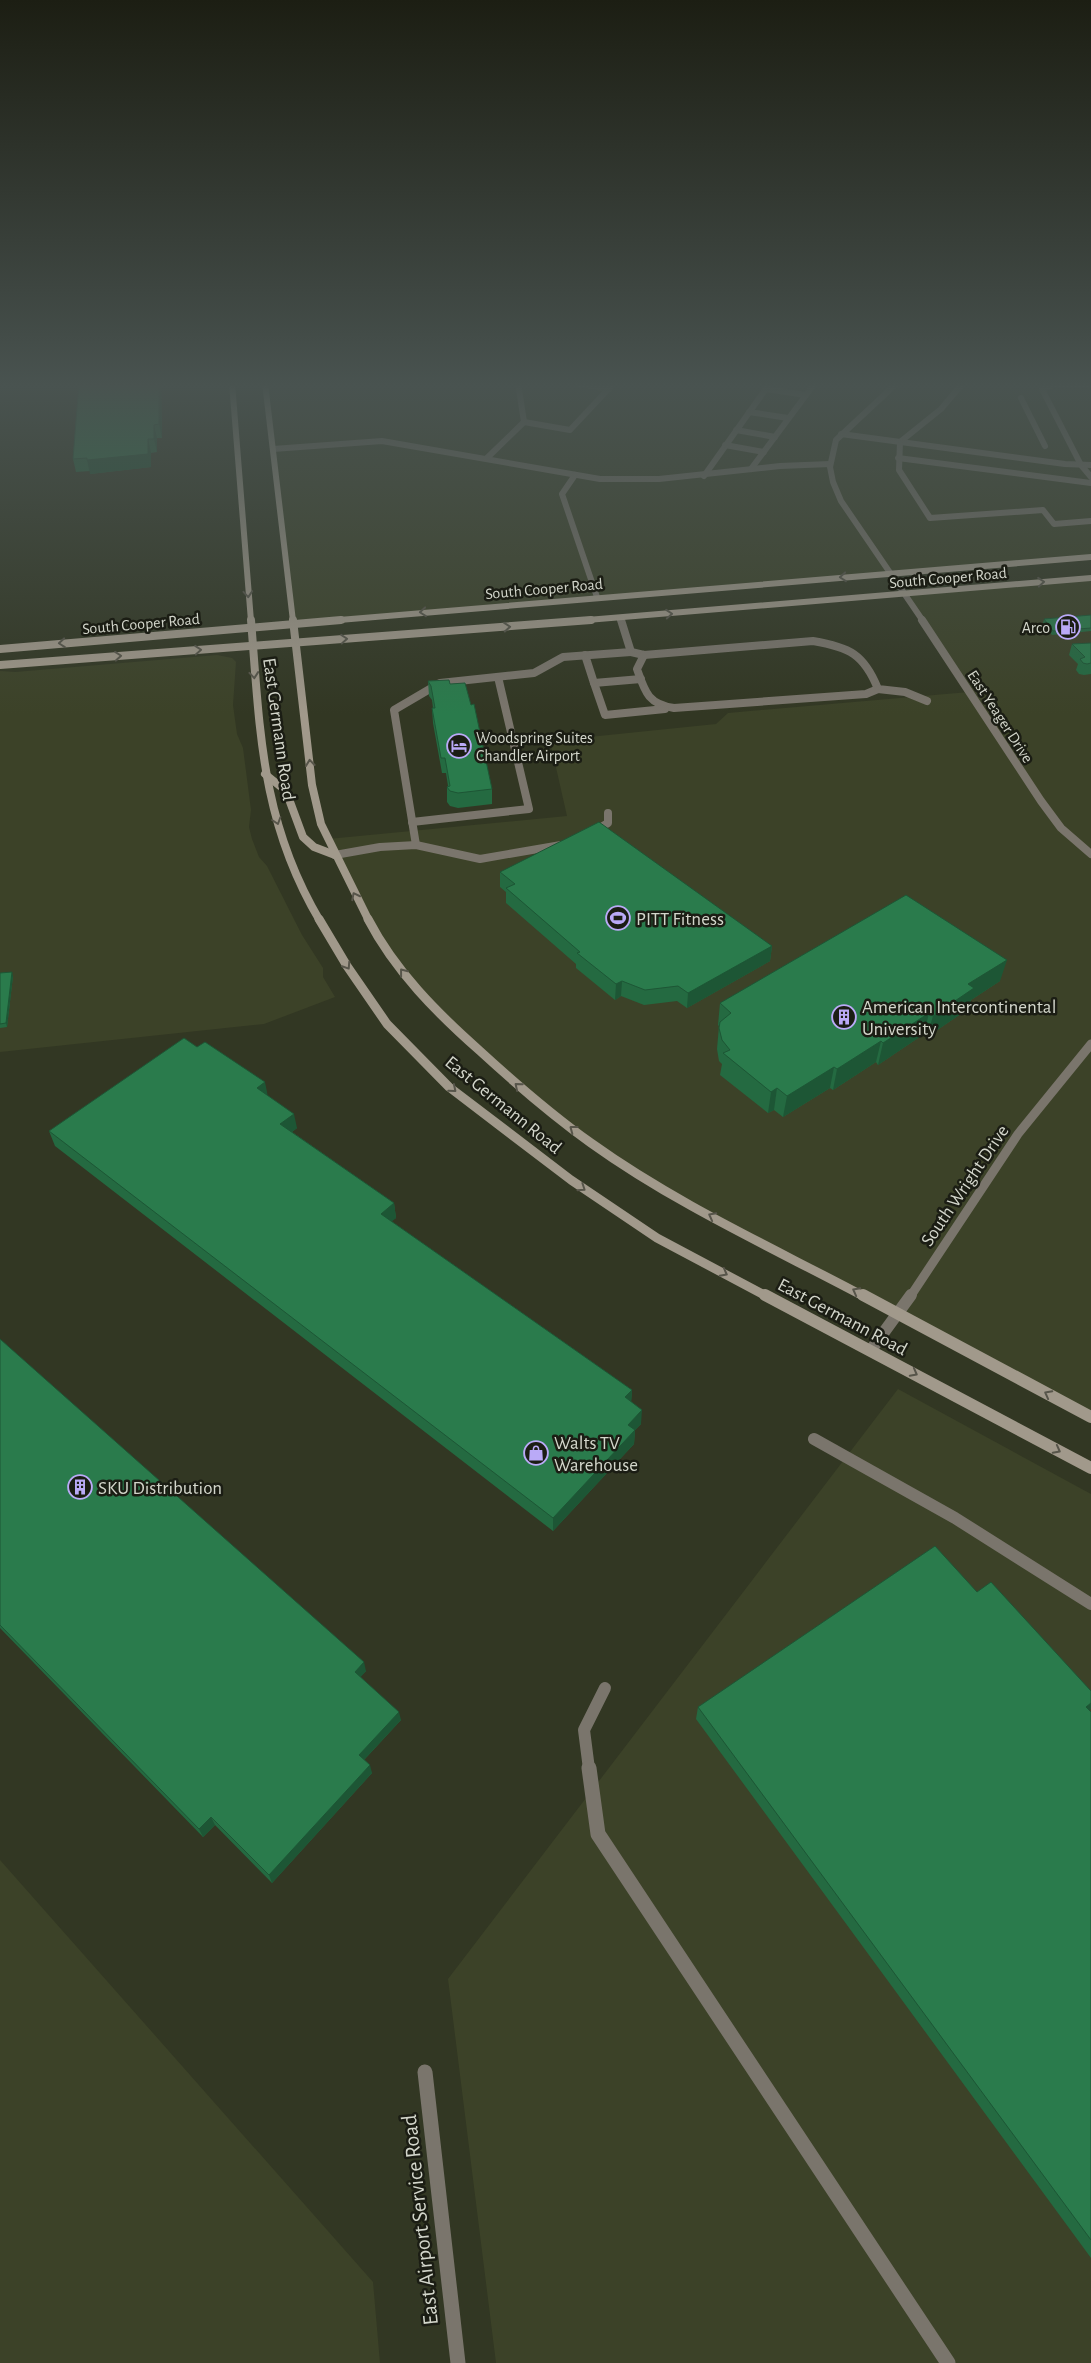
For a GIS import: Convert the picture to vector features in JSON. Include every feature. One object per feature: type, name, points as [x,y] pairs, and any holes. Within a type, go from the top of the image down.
[{"type":"main road","name":"East Germann Road","points":[[240,493],[251,646],[265,774],[273,810],[288,856],[316,914],[347,966],[388,1024],[449,1087],[571,1180],[657,1238],[1091,1468]]},
{"type":"main road","name":"East Germann Road","points":[[278,493],[312,785],[321,824],[374,931],[402,972],[444,1019],[541,1106],[592,1144],[661,1188],[1091,1417]]},
{"type":"main road","name":"South Cooper Road","points":[[0,649],[598,597],[1091,558]]},
{"type":"main road","name":"South Cooper Road","points":[[0,665],[620,618],[1091,578]]},
{"type":"main road","points":[[265,774],[286,790],[303,837],[314,847],[335,855]]},
{"type":"street","points":[[562,493],[598,597]]},
{"type":"street","name":"East Yeager Drive","points":[[838,493],[841,501],[892,573],[1041,801],[1061,828],[1091,854]]},
{"type":"street","points":[[914,493],[930,518],[1043,510],[1054,524],[1091,521]]},
{"type":"street","points":[[620,618],[631,652]]},
{"type":"street","points":[[416,845],[394,710],[440,683],[534,673],[563,657],[631,652],[644,655],[813,642],[836,645],[856,653],[871,670],[878,688]]},
{"type":"street","points":[[586,655],[605,714],[666,709],[686,710],[866,694],[878,688],[905,692],[927,701]]},
{"type":"street","points":[[644,655],[637,669],[646,696],[666,709]]},
{"type":"street","points":[[412,822],[529,809],[498,676]]},
{"type":"street","points":[[594,683],[641,679]]},
{"type":"street","points":[[585,836],[608,823],[608,813]]},
{"type":"street","points":[[335,855],[380,847],[416,845],[480,859],[570,842]]},
{"type":"street","name":"South Wright Drive","points":[[871,1350],[899,1314],[1018,1134],[1091,1044]]},
{"type":"street","points":[[814,1439],[955,1518],[1091,1604]]},
{"type":"street","points":[[605,1688],[584,1730],[598,1834],[948,2363]]},
{"type":"street","name":"East Airport Service Road","points":[[426,2072],[458,2363]]},
{"type":"shaded area","points":[[278,493],[1091,493],[1091,556],[293,623]]},
{"type":"shaded area","points":[[1091,578],[1091,1417],[661,1188],[592,1144],[444,1019],[374,931],[328,839],[567,816],[550,741],[716,724],[728,713],[969,692],[905,594]]},
{"type":"shaded area","points":[[217,655],[232,658],[236,662],[233,705],[237,734],[243,748],[251,810],[249,827],[252,839],[259,857],[267,866],[302,935],[323,968],[323,977],[335,997],[264,1024],[0,1052],[0,671],[15,672]]},
{"type":"shaded area","points":[[898,1389],[1091,1494],[1091,2363],[496,2363],[448,1979]]},
{"type":"shaded area","points":[[0,1860],[373,2282],[380,2363],[0,2363]]},
{"type":"building","name":"Arco","points":[[1091,615],[1091,628],[1053,631],[1044,619]]},
{"type":"building","points":[[1091,643],[1091,663],[1083,663],[1080,659],[1085,657],[1072,644]]},
{"type":"building","name":"Woodspring Suites Chandler Airport","points":[[449,680],[450,684],[465,683],[471,705],[474,704],[492,789],[458,793],[450,791],[447,787],[450,786],[445,758],[441,758],[432,708],[435,708],[431,686],[428,681]]},
{"type":"building","name":"PITT Fitness","points":[[599,822],[772,946],[688,993],[678,986],[645,990],[622,981],[616,984],[577,953],[580,952],[506,888],[515,884],[500,872]]},
{"type":"building","name":"American Intercontinental University","points":[[906,895],[1007,960],[968,984],[974,988],[933,1016],[929,1013],[883,1043],[881,1041],[837,1069],[834,1067],[787,1096],[777,1088],[771,1092],[723,1053],[730,1050],[722,1040],[719,1028],[720,1022],[731,1013],[720,1003]]},
{"type":"building","points":[[12,972],[6,1023],[0,1024],[0,973]]},
{"type":"building","points":[[184,1038],[197,1047],[205,1042],[265,1082],[257,1088],[294,1114],[280,1124],[394,1203],[381,1214],[632,1390],[625,1397],[642,1410],[628,1425],[635,1430],[553,1518],[49,1131]]},
{"type":"building","name":"SKU Distribution","points":[[0,1339],[364,1662],[355,1672],[399,1712],[359,1755],[370,1765],[269,1875],[211,1817],[199,1829],[0,1625]]},
{"type":"building","points":[[935,1546],[977,1592],[991,1582],[1091,1691],[1091,1703],[1086,1707],[1091,1712],[1091,2240],[698,1707]]},
{"type":"place","name":"Arco","points":[[1068,627]]},
{"type":"place","name":"Woodspring Suites Chandler Airport","points":[[459,746]]},
{"type":"place","name":"PITT Fitness","points":[[618,918]]},
{"type":"place","name":"American Intercontinental University","points":[[844,1017]]},
{"type":"place","name":"Walts TV Warehouse","points":[[536,1453]]},
{"type":"place","name":"SKU Distribution","points":[[80,1487]]}]
